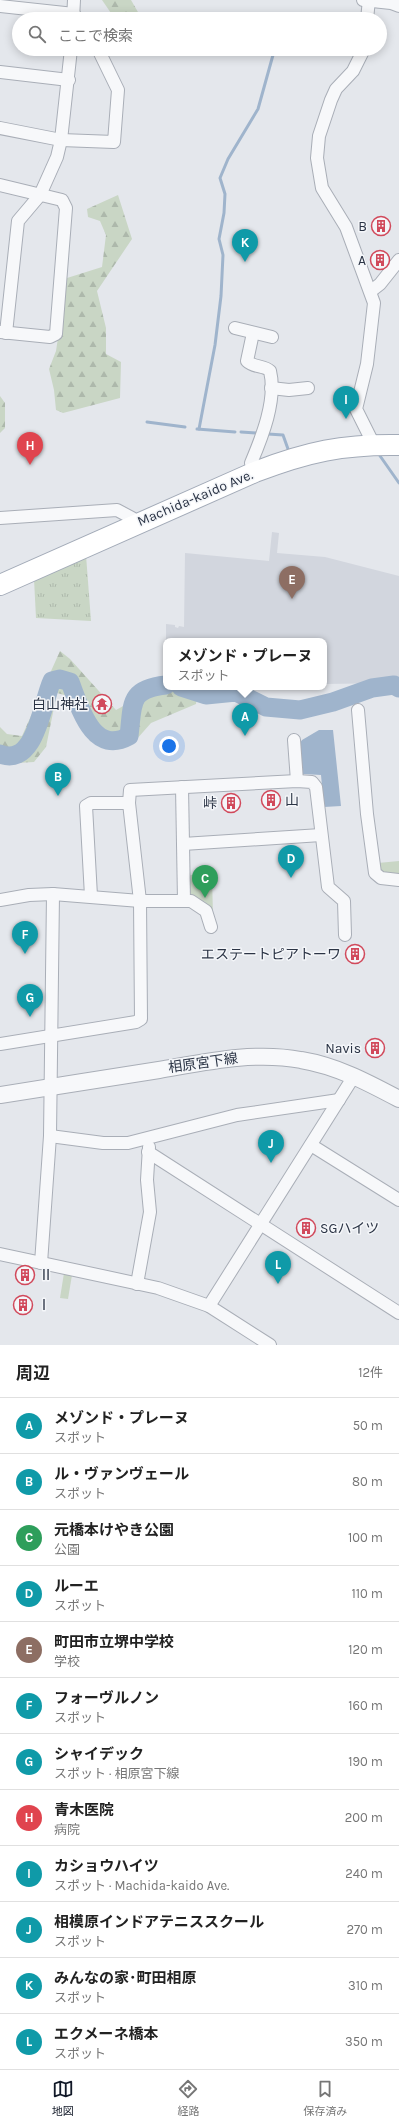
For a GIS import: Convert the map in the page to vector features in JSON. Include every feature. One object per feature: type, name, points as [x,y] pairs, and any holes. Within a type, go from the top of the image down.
[{"type":"main road","name":"Machida-kaido Ave.","points":[[0,585],[136,524],[293,457],[328,449],[374,445],[399,445]]},
{"type":"street","points":[[367,12],[367,0],[391,3],[399,6]]},
{"type":"street","points":[[0,6],[28,4],[75,11]]},
{"type":"street","points":[[0,185],[40,194],[62,200],[66,205],[57,331],[54,336],[50,337],[3,332],[18,221],[40,194],[52,171],[61,140],[70,56]]},
{"type":"street","points":[[0,128],[61,140],[114,142],[118,90],[101,56]]},
{"type":"street","points":[[360,56],[353,71],[336,89],[331,100],[319,136],[317,158],[322,188],[346,227],[371,291],[374,303],[367,364],[356,409],[374,445]]},
{"type":"street","points":[[0,72],[68,80]]},
{"type":"street","points":[[371,291],[380,284],[399,260]]},
{"type":"street","points":[[234,328],[272,337]]},
{"type":"street","points":[[251,463],[265,430],[271,388],[270,371],[265,367],[252,365],[247,362],[253,333]]},
{"type":"street","points":[[271,388],[289,390],[308,388]]},
{"type":"street","points":[[0,518],[116,510],[132,518],[136,524]]},
{"type":"street","points":[[358,710],[367,814],[375,873],[382,878],[399,880]]},
{"type":"street","points":[[294,740],[297,781]]},
{"type":"street","points":[[0,1044],[136,1022],[141,1019],[140,901],[129,803],[130,790],[309,781],[316,787],[328,886],[344,901],[345,935]]},
{"type":"street","points":[[182,787],[184,901]]},
{"type":"street","points":[[90,896],[86,806],[91,803],[129,803]]},
{"type":"street","points":[[182,844],[321,835]]},
{"type":"street","points":[[41,1263],[50,1136],[53,894]]},
{"type":"street","points":[[0,900],[29,895],[53,894],[140,901],[195,902],[204,908],[209,917],[211,927]]},
{"type":"street","name":"相原宮下線","points":[[3,1096],[219,1060],[254,1057],[299,1059],[329,1066],[354,1076],[399,1099]]},
{"type":"street","points":[[209,1306],[354,1076]]},
{"type":"street","points":[[50,1136],[96,1142],[128,1143],[237,1115],[339,1100]]},
{"type":"street","points":[[137,1284],[150,1212],[147,1180],[148,1152],[151,1138]]},
{"type":"street","points":[[311,1144],[399,1200]]},
{"type":"street","points":[[148,1152],[399,1313]]},
{"type":"street","points":[[0,1254],[158,1288],[209,1306],[270,1345]]},
{"type":"shaded area","points":[[272,532],[279,533],[277,553],[325,557],[399,576],[399,683],[327,684],[327,638],[166,638],[166,624],[175,625],[175,627],[178,628],[179,626],[184,627],[185,553],[269,561]]},
{"type":"green space","points":[[102,0],[131,0],[138,12],[110,12]]},
{"type":"green space","points":[[118,195],[132,239],[97,291],[106,328],[106,354],[121,362],[120,398],[63,413],[56,410],[54,390],[49,369],[56,351],[67,278],[102,267],[106,235],[100,221],[88,217],[87,209]]},
{"type":"green space","points":[[0,396],[5,403],[5,428],[0,433]]},
{"type":"green space","points":[[86,555],[91,621],[36,618],[34,579]]},
{"type":"green space","points":[[60,651],[70,659],[116,710],[143,695],[169,690],[197,696],[196,704],[151,723],[136,740],[107,746],[90,741],[68,696],[57,693],[46,747],[34,762],[0,764],[0,727],[7,734],[22,736]]},
{"type":"green space","points":[[399,861],[399,875],[383,872],[378,863]]},
{"type":"green space","points":[[188,875],[212,875],[213,917],[205,902],[189,894]]},
{"type":"green space","points":[[64,1273],[72,1275],[68,1299],[60,1298]]},
{"type":"water","points":[[319,730],[333,730],[341,806],[324,807],[321,775],[303,774],[300,743],[302,740]]},
{"type":"waterway","points":[[199,429],[215,345],[221,296],[223,255],[219,239],[224,213],[225,194],[220,178],[228,159],[258,109],[273,56]]},
{"type":"waterway","points":[[147,422],[185,427]]},
{"type":"waterway","points":[[197,429],[235,432]]},
{"type":"waterway","points":[[241,432],[256,433]]},
{"type":"waterway","points":[[268,434],[283,435],[288,449]]},
{"type":"waterway","points":[[378,453],[399,483]]},
{"type":"waterway","points":[[0,754],[12,756],[22,751],[30,743],[41,717],[52,681],[60,679],[70,682],[78,704],[90,726],[97,735],[106,740],[117,740],[129,736],[132,707],[139,694],[145,690],[163,686]]},
{"type":"waterway","points":[[190,690],[206,695],[236,692],[266,707],[300,710],[333,702],[372,688],[394,685],[399,688]]},
{"type":"place","name":"B","points":[[381,226]]},
{"type":"place","name":"A","points":[[380,260]]},
{"type":"place","name":"みんなの家･町田相原","points":[[245,262]]},
{"type":"place","name":"カショウハイツ","points":[[346,419]]},
{"type":"place","name":"青木医院","points":[[30,465]]},
{"type":"place","name":"町田市立堺中学校","points":[[292,599]]},
{"type":"place","name":"白山神社","points":[[102,704]]},
{"type":"place","name":"メゾンド・プレーヌ","points":[[245,736]]},
{"type":"place","name":"ル・ヴァンヴェール","points":[[58,796]]},
{"type":"place","name":"山","points":[[271,800]]},
{"type":"place","name":"峠","points":[[231,803]]},
{"type":"place","name":"ルーエ","points":[[291,878]]},
{"type":"place","name":"元橋本けやき公園","points":[[205,898]]},
{"type":"place","name":"フォーヴルノン","points":[[25,954]]},
{"type":"place","name":"エステートピアトーワ","points":[[355,954]]},
{"type":"place","name":"シャイデック","points":[[30,1017]]},
{"type":"place","name":"Navis","points":[[375,1048]]},
{"type":"place","name":"相模原インドアテニススクール","points":[[271,1163]]},
{"type":"place","name":"SGハイツ","points":[[306,1228]]},
{"type":"place","name":"Ⅱ","points":[[25,1275]]},
{"type":"place","name":"エクメーネ橋本","points":[[278,1284]]},
{"type":"place","name":"Ⅰ","points":[[23,1305]]}]
